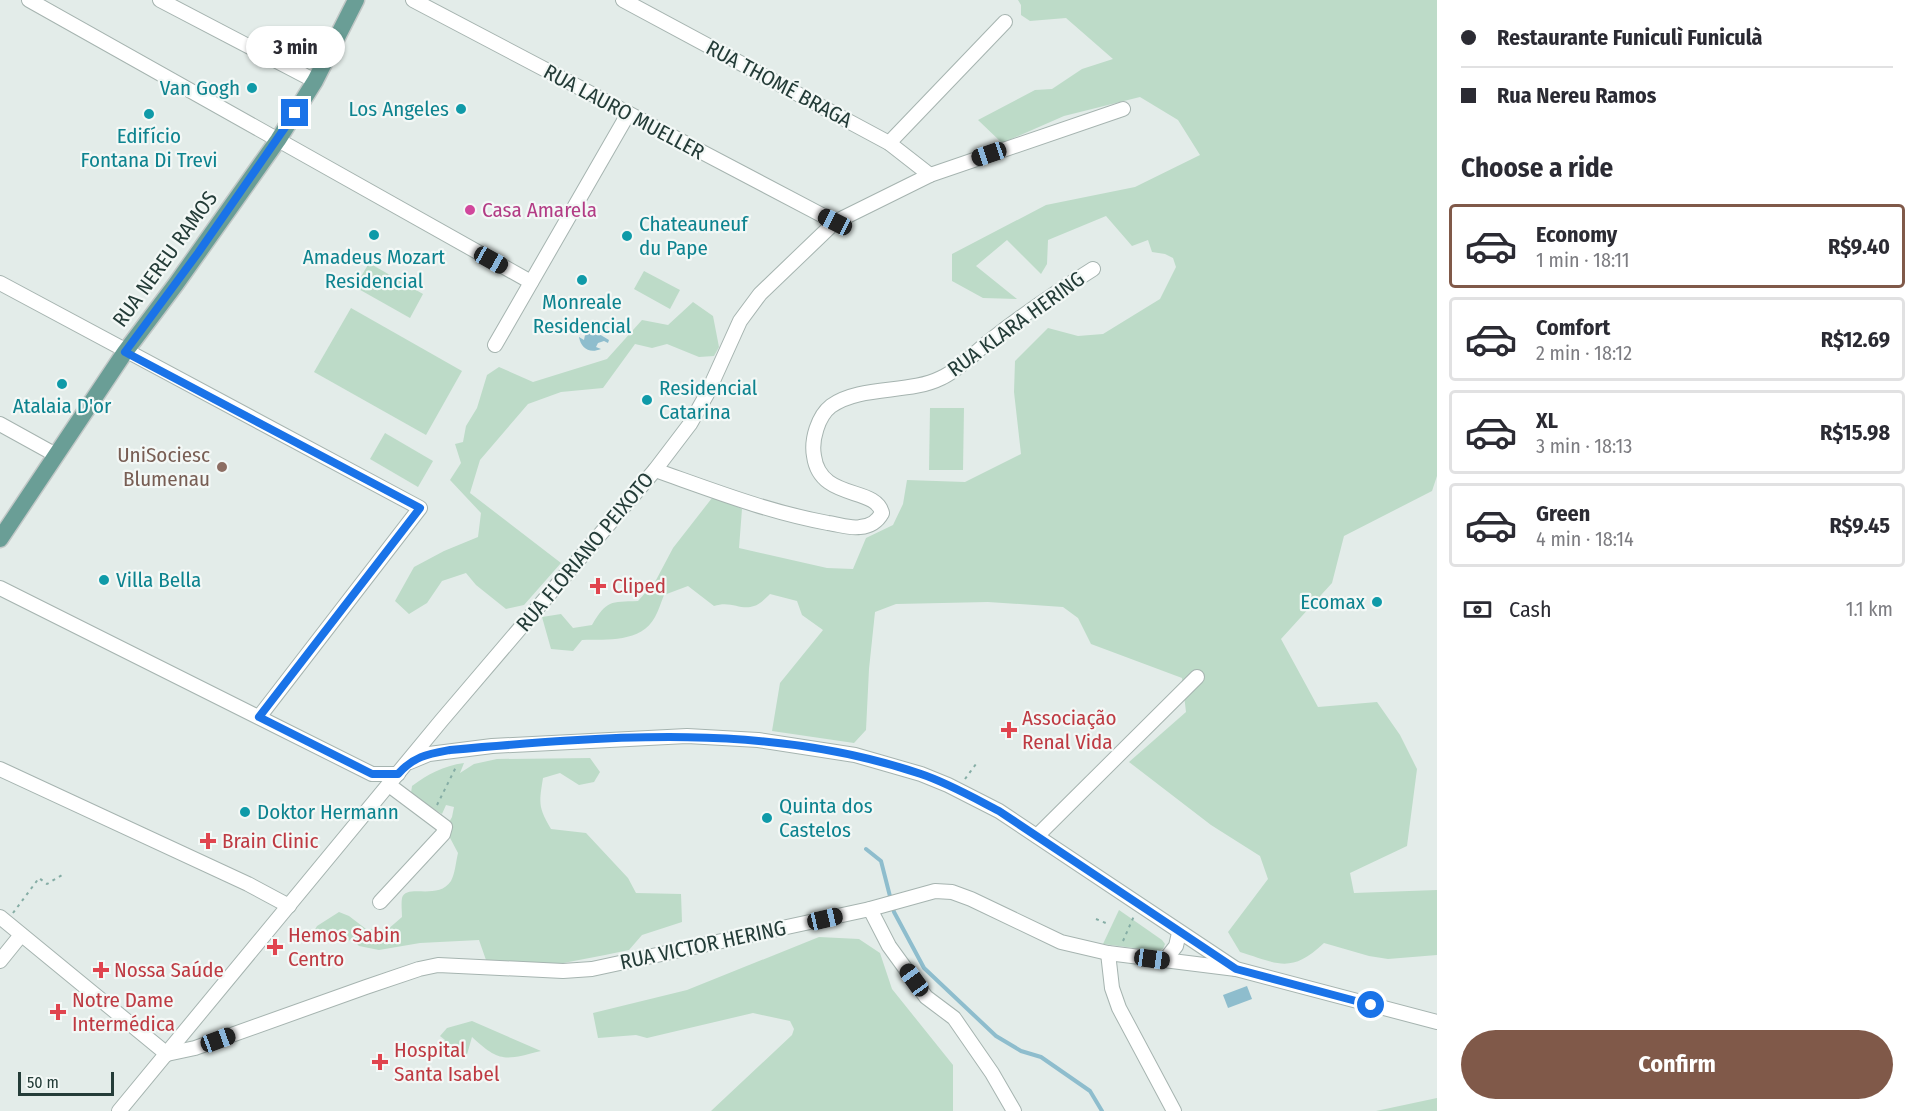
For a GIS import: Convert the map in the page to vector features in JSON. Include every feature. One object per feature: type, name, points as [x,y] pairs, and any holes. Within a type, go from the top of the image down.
[{"type":"main road","name":"RUA NEREU RAMOS","points":[[0,539],[125,352],[278,140],[315,81],[356,0]]},
{"type":"street","points":[[29,0],[531,282]]},
{"type":"street","points":[[160,0],[315,81]]},
{"type":"street","name":"RUA LAURO MUELLER","points":[[413,0],[835,222]]},
{"type":"street","name":"RUA THOMÉ BRAGA","points":[[623,0],[889,143],[930,175]]},
{"type":"street","points":[[889,143],[1005,22]]},
{"type":"street","name":"RUA FLORIANO PEIXOTO","points":[[119,1111],[394,779],[655,470],[690,424],[740,321],[760,294],[835,222],[930,175],[1123,109]]},
{"type":"street","points":[[495,345],[628,114]]},
{"type":"street","name":"RUA KLARA HERING","points":[[655,470],[754,505],[801,518],[858,528],[872,525],[882,513],[876,501],[839,489],[829,483],[819,472],[813,455],[816,428],[831,407],[847,399],[925,384],[942,378],[1032,309],[1093,269]]},
{"type":"street","points":[[0,283],[420,508],[259,717]]},
{"type":"street","points":[[0,424],[57,455]]},
{"type":"street","points":[[0,588],[372,774],[394,779],[445,827],[443,834],[380,902]]},
{"type":"street","points":[[1037,836],[1197,677]]},
{"type":"street","points":[[408,763],[429,754],[465,749],[652,736],[758,740],[855,755],[921,774],[958,789],[999,811],[1236,969],[1437,1022]]},
{"type":"street","points":[[0,769],[248,884],[289,906]]},
{"type":"street","points":[[372,774],[375,787],[373,805]]},
{"type":"street","name":"RUA VICTOR HERING","points":[[167,1054],[195,1048],[419,969],[438,965],[563,971],[592,969],[870,909],[935,891],[952,892],[1061,942],[1113,953],[1236,969]]},
{"type":"street","points":[[870,909],[889,946],[926,997],[954,1018],[992,1073],[1014,1111]]},
{"type":"street","points":[[3,920],[167,1054]]},
{"type":"street","points":[[1165,960],[1176,946],[1179,933]]},
{"type":"street","points":[[0,961],[21,935]]},
{"type":"street","points":[[1113,953],[1112,988],[1119,1008],[1174,1111]]},
{"type":"path","points":[[432,816],[465,749]]},
{"type":"path","points":[[958,789],[975,764]]},
{"type":"path","points":[[3,920],[39,878],[47,884],[62,875]]},
{"type":"path","points":[[1113,953],[1138,905]]},
{"type":"path","points":[[1096,919],[1107,924]]},
{"type":"green space","points":[[1018,0],[1437,0],[1437,476],[1432,491],[1344,536],[1332,583],[1281,639],[1318,707],[1377,702],[1400,735],[1417,769],[1407,846],[1350,873],[1354,893],[1437,890],[1437,955],[1388,959],[1324,943],[1302,959],[1284,964],[1240,952],[1228,932],[1268,879],[1260,856],[1211,825],[1129,762],[1186,712],[1182,678],[1091,644],[1078,618],[1063,607],[988,602],[896,604],[875,612],[866,730],[854,743],[772,731],[780,683],[823,630],[802,615],[797,601],[770,594],[758,604],[749,607],[726,604],[714,606],[688,586],[664,595],[655,617],[641,631],[623,638],[582,640],[573,651],[551,649],[542,617],[561,614],[573,628],[592,625],[610,604],[638,601],[655,582],[673,548],[712,498],[723,500],[742,509],[739,548],[827,568],[853,569],[866,538],[893,525],[903,504],[907,480],[965,482],[1021,454],[1014,392],[1015,361],[1048,328],[1078,336],[1103,334],[1160,299],[1176,267],[1173,258],[1152,252],[1148,240],[1132,246],[1106,216],[1048,240],[1047,264],[1041,274],[1007,240],[976,266],[1017,299],[983,298],[952,281],[952,254],[1046,205],[1135,187],[1200,155],[1178,120],[1140,97],[1064,116],[1002,143],[978,120],[1035,90],[1052,89],[1082,69],[1113,59],[1066,18],[1030,21],[1021,15],[1021,5]]},
{"type":"green space","points":[[369,263],[423,294],[410,318],[355,287]]},
{"type":"green space","points":[[644,271],[680,290],[670,309],[634,289]]},
{"type":"green space","points":[[693,302],[713,316],[719,347],[714,356],[699,357],[667,344],[652,348],[635,344],[603,388],[561,392],[528,404],[480,460],[470,493],[561,563],[524,605],[506,609],[476,585],[466,573],[442,581],[427,603],[409,614],[395,601],[414,567],[478,537],[481,513],[450,480],[461,463],[455,444],[463,442],[466,426],[477,408],[487,375],[499,367],[533,382],[607,359],[642,320],[668,325]]},
{"type":"green space","points":[[351,308],[462,371],[426,435],[314,372]]},
{"type":"green space","points":[[930,408],[964,408],[963,470],[929,470]]},
{"type":"green space","points":[[385,433],[433,461],[418,487],[370,459]]},
{"type":"green space","points":[[590,758],[600,772],[594,782],[579,785],[560,773],[543,778],[541,805],[547,822],[551,829],[586,833],[628,878],[636,893],[681,894],[682,922],[642,935],[629,950],[553,965],[486,960],[479,940],[420,943],[379,950],[359,946],[353,940],[332,940],[312,935],[317,926],[339,912],[349,916],[366,929],[387,930],[402,917],[402,898],[405,894],[438,890],[451,881],[458,853],[449,836],[447,826],[454,807],[446,805],[442,814],[414,797],[411,793],[412,786],[424,778],[449,766],[464,763],[460,773],[474,764],[497,759]]},
{"type":"green space","points":[[1119,910],[1162,940],[1165,944],[1163,949],[1157,951],[1103,944]]},
{"type":"green space","points":[[819,937],[859,939],[880,953],[892,989],[953,1065],[953,1111],[711,1111],[792,1035],[794,1029],[790,1021],[753,1013],[647,1038],[636,1035],[598,1038],[593,1013],[687,990]]},
{"type":"green space","points":[[472,1021],[541,1051],[504,1057],[490,1051],[472,1037],[466,1058],[438,1058],[437,1052],[445,1040],[440,1036],[447,1028]]},
{"type":"green space","points":[[1437,1098],[1437,1111],[1376,1111]]},
{"type":"water","points":[[584,325],[609,340],[608,343],[604,341],[598,343],[596,347],[601,349],[593,351],[586,349],[579,337],[584,340],[586,330],[582,328]]},
{"type":"water","points":[[1247,986],[1252,999],[1228,1008],[1223,995]]},
{"type":"waterway","points":[[866,849],[881,861],[894,912],[924,968],[996,1036],[1021,1051],[1041,1057],[1090,1091],[1102,1111]]},
{"type":"place","name":"Van Gogh","points":[[252,88]]},
{"type":"place","name":"Los Angeles","points":[[461,109]]},
{"type":"place","name":"Edifício Fontana Di Trevi","points":[[149,114]]},
{"type":"place","name":"Casa Amarela","points":[[470,210]]},
{"type":"place","name":"Amadeus Mozart Residencial","points":[[374,235]]},
{"type":"place","name":"Chateauneuf du Pape","points":[[627,236]]},
{"type":"place","name":"Monreale Residencial","points":[[582,280]]},
{"type":"place","name":"Atalaia D'or","points":[[62,384]]},
{"type":"place","name":"Residencial Catarina","points":[[647,400]]},
{"type":"place","name":"UniSociesc Blumenau","points":[[222,467]]},
{"type":"place","name":"Villa Bella","points":[[104,580]]},
{"type":"place","name":"Cliped","points":[[598,586]]},
{"type":"place","name":"Ecomax","points":[[1377,602]]},
{"type":"place","name":"Associação Renal Vida","points":[[1009,730]]},
{"type":"place","name":"Doktor Hermann","points":[[245,812]]},
{"type":"place","name":"Quinta dos Castelos","points":[[767,818]]},
{"type":"place","name":"Brain Clinic","points":[[208,841]]},
{"type":"place","name":"Hemos Sabin Centro","points":[[275,947]]},
{"type":"place","name":"Nossa Saúde","points":[[101,970]]},
{"type":"place","name":"Notre Dame Intermédica","points":[[58,1012]]},
{"type":"place","name":"Hospital Santa Isabel","points":[[380,1062]]},
{"type":"route","points":[[295,113],[198,253],[125,352],[420,508],[259,717],[372,774],[381,775],[398,774],[408,763],[429,754],[450,750],[652,736],[704,736],[758,740],[855,755],[921,774],[958,789],[999,811],[1236,969],[1371,1005]]}]
